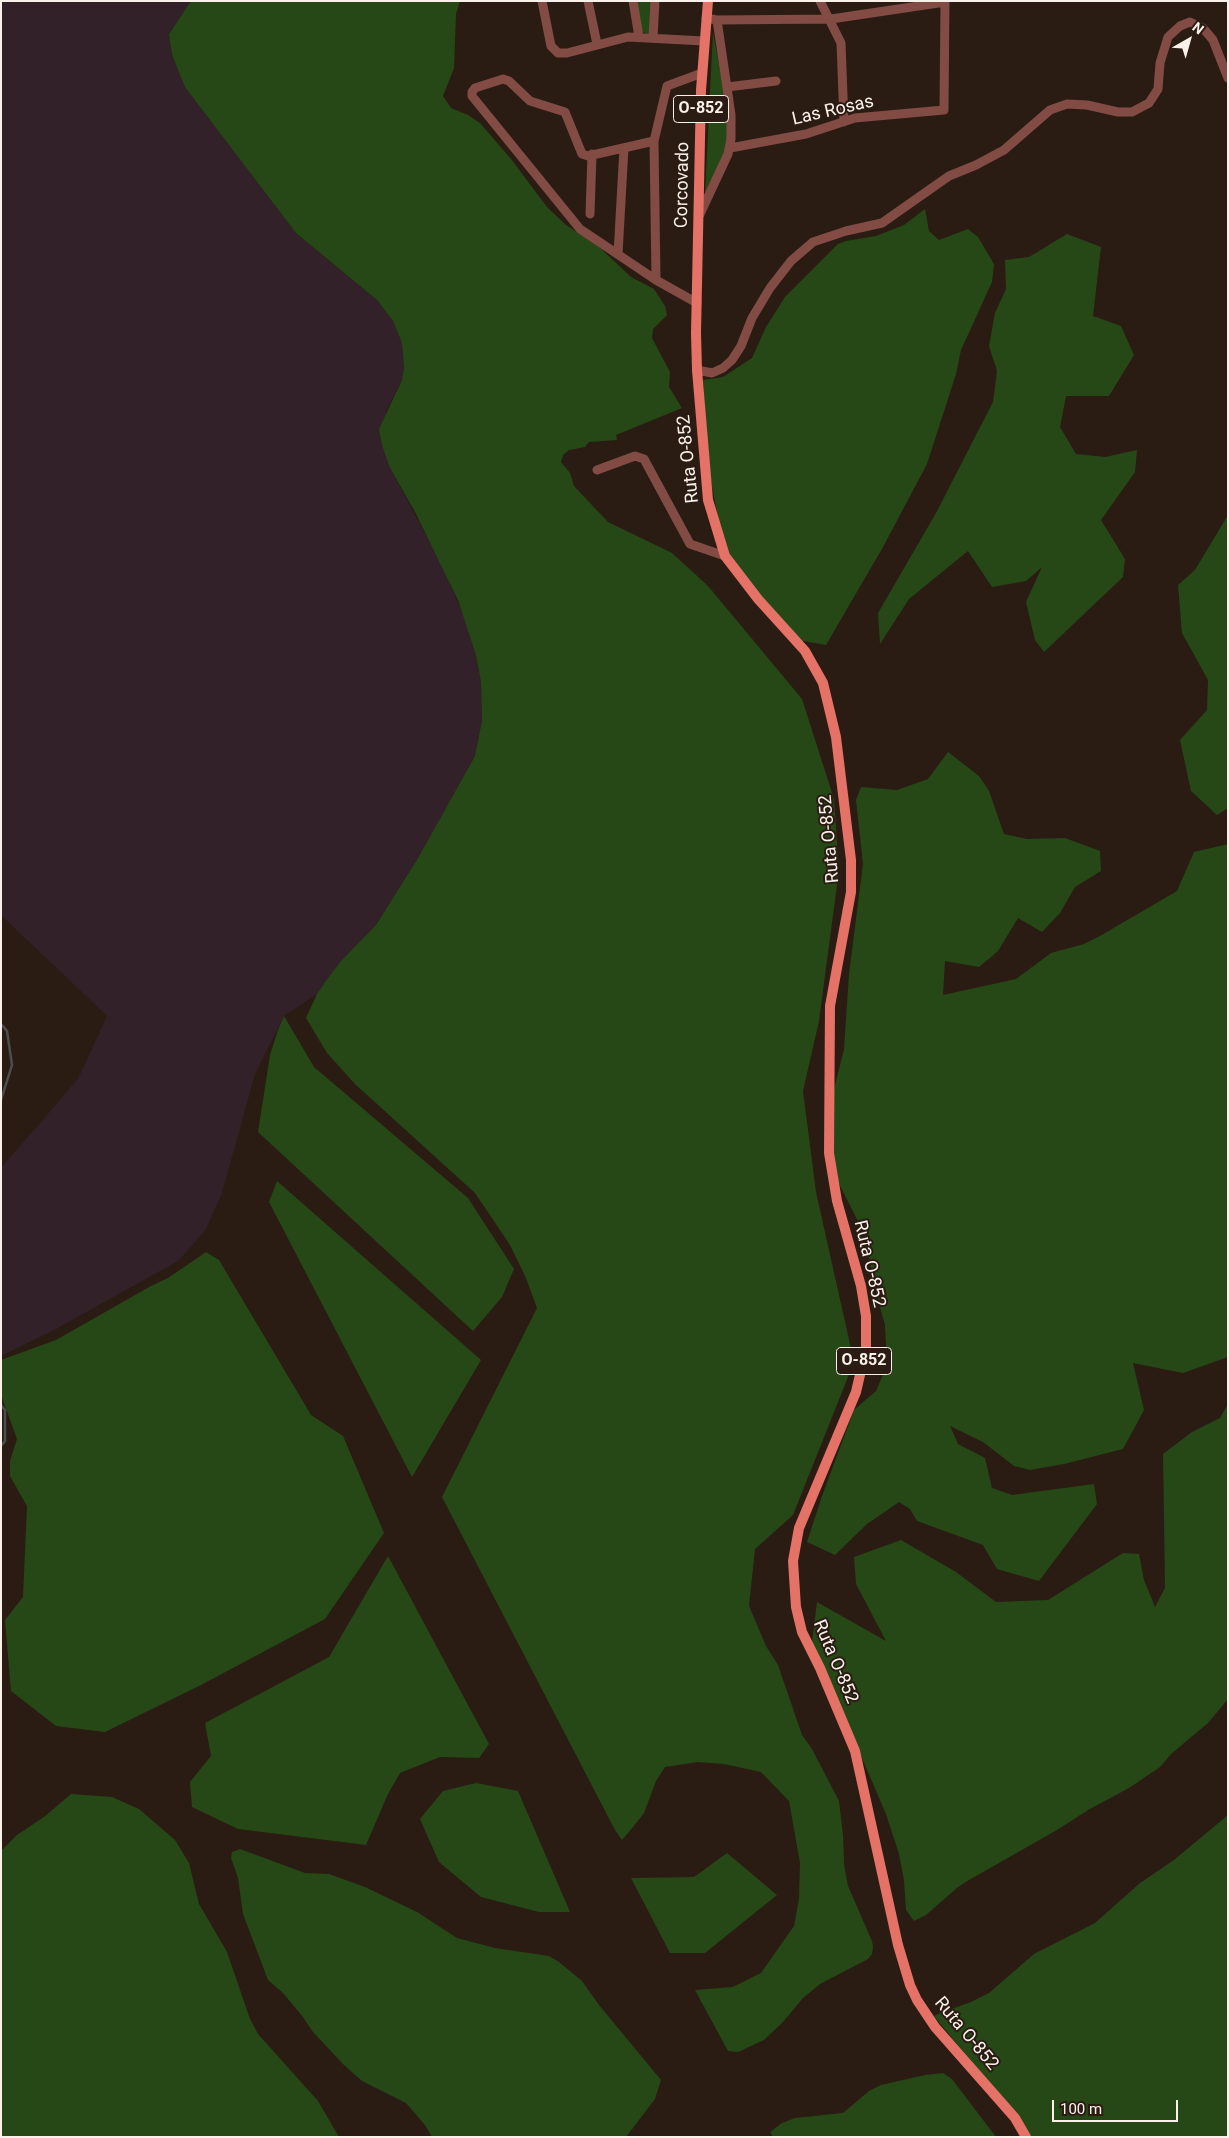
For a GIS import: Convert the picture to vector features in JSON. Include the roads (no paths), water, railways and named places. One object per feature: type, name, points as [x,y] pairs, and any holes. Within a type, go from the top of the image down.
[{"type":"main road","name":"Corcovado","points":[[697,370],[698,218],[702,73],[708,1]]},
{"type":"main road","name":"Ruta O-852","points":[[697,370],[708,500],[720,544],[725,556],[758,599],[805,651],[823,683],[836,737],[851,860],[851,892],[830,1006],[829,1153],[837,1201],[861,1286],[866,1316],[866,1348],[856,1392],[799,1528],[793,1561],[796,1607],[802,1632],[820,1668],[854,1751],[898,1944],[910,1984],[917,2000],[935,2027],[1015,2118],[1026,2137]]},
{"type":"street","points":[[542,1],[550,44],[556,53],[564,54],[597,44],[639,36],[704,41]]},
{"type":"street","points":[[588,1],[597,44]]},
{"type":"street","points":[[633,1],[639,36]]},
{"type":"street","points":[[652,38],[655,1]]},
{"type":"street","points":[[820,1],[840,38],[844,122]]},
{"type":"street","points":[[706,18],[717,20],[831,19],[945,2]]},
{"type":"street","name":"Las Rosas","points":[[730,148],[786,138],[865,117],[944,110],[945,2]]},
{"type":"street","points":[[698,218],[730,148],[732,122],[717,20]]},
{"type":"street","points":[[697,370],[712,372],[724,368],[732,360],[741,346],[752,318],[770,288],[791,261],[813,242],[846,231],[882,223],[949,176],[976,165],[1004,150],[1050,110],[1066,104],[1087,105],[1118,112],[1132,112],[1149,103],[1158,89],[1160,63],[1168,37],[1180,26],[1190,22],[1203,28],[1213,40],[1228,78]]},
{"type":"street","points":[[656,280],[654,141],[667,86],[702,73]]},
{"type":"street","points":[[654,141],[588,156],[581,153],[565,112],[530,101],[503,79],[474,88],[472,92],[472,96],[580,229],[656,280],[697,303]]},
{"type":"street","points":[[727,87],[776,81]]},
{"type":"street","points":[[618,254],[624,148]]},
{"type":"street","points":[[590,214],[592,154]]},
{"type":"street","points":[[597,470],[636,456],[644,459],[690,544],[725,556]]},
{"type":"waterway","points":[[1,1024],[7,1031],[12,1065],[1,1100]]},
{"type":"waterway","points":[[1,1405],[5,1410],[5,1441],[1,1446]]}]
